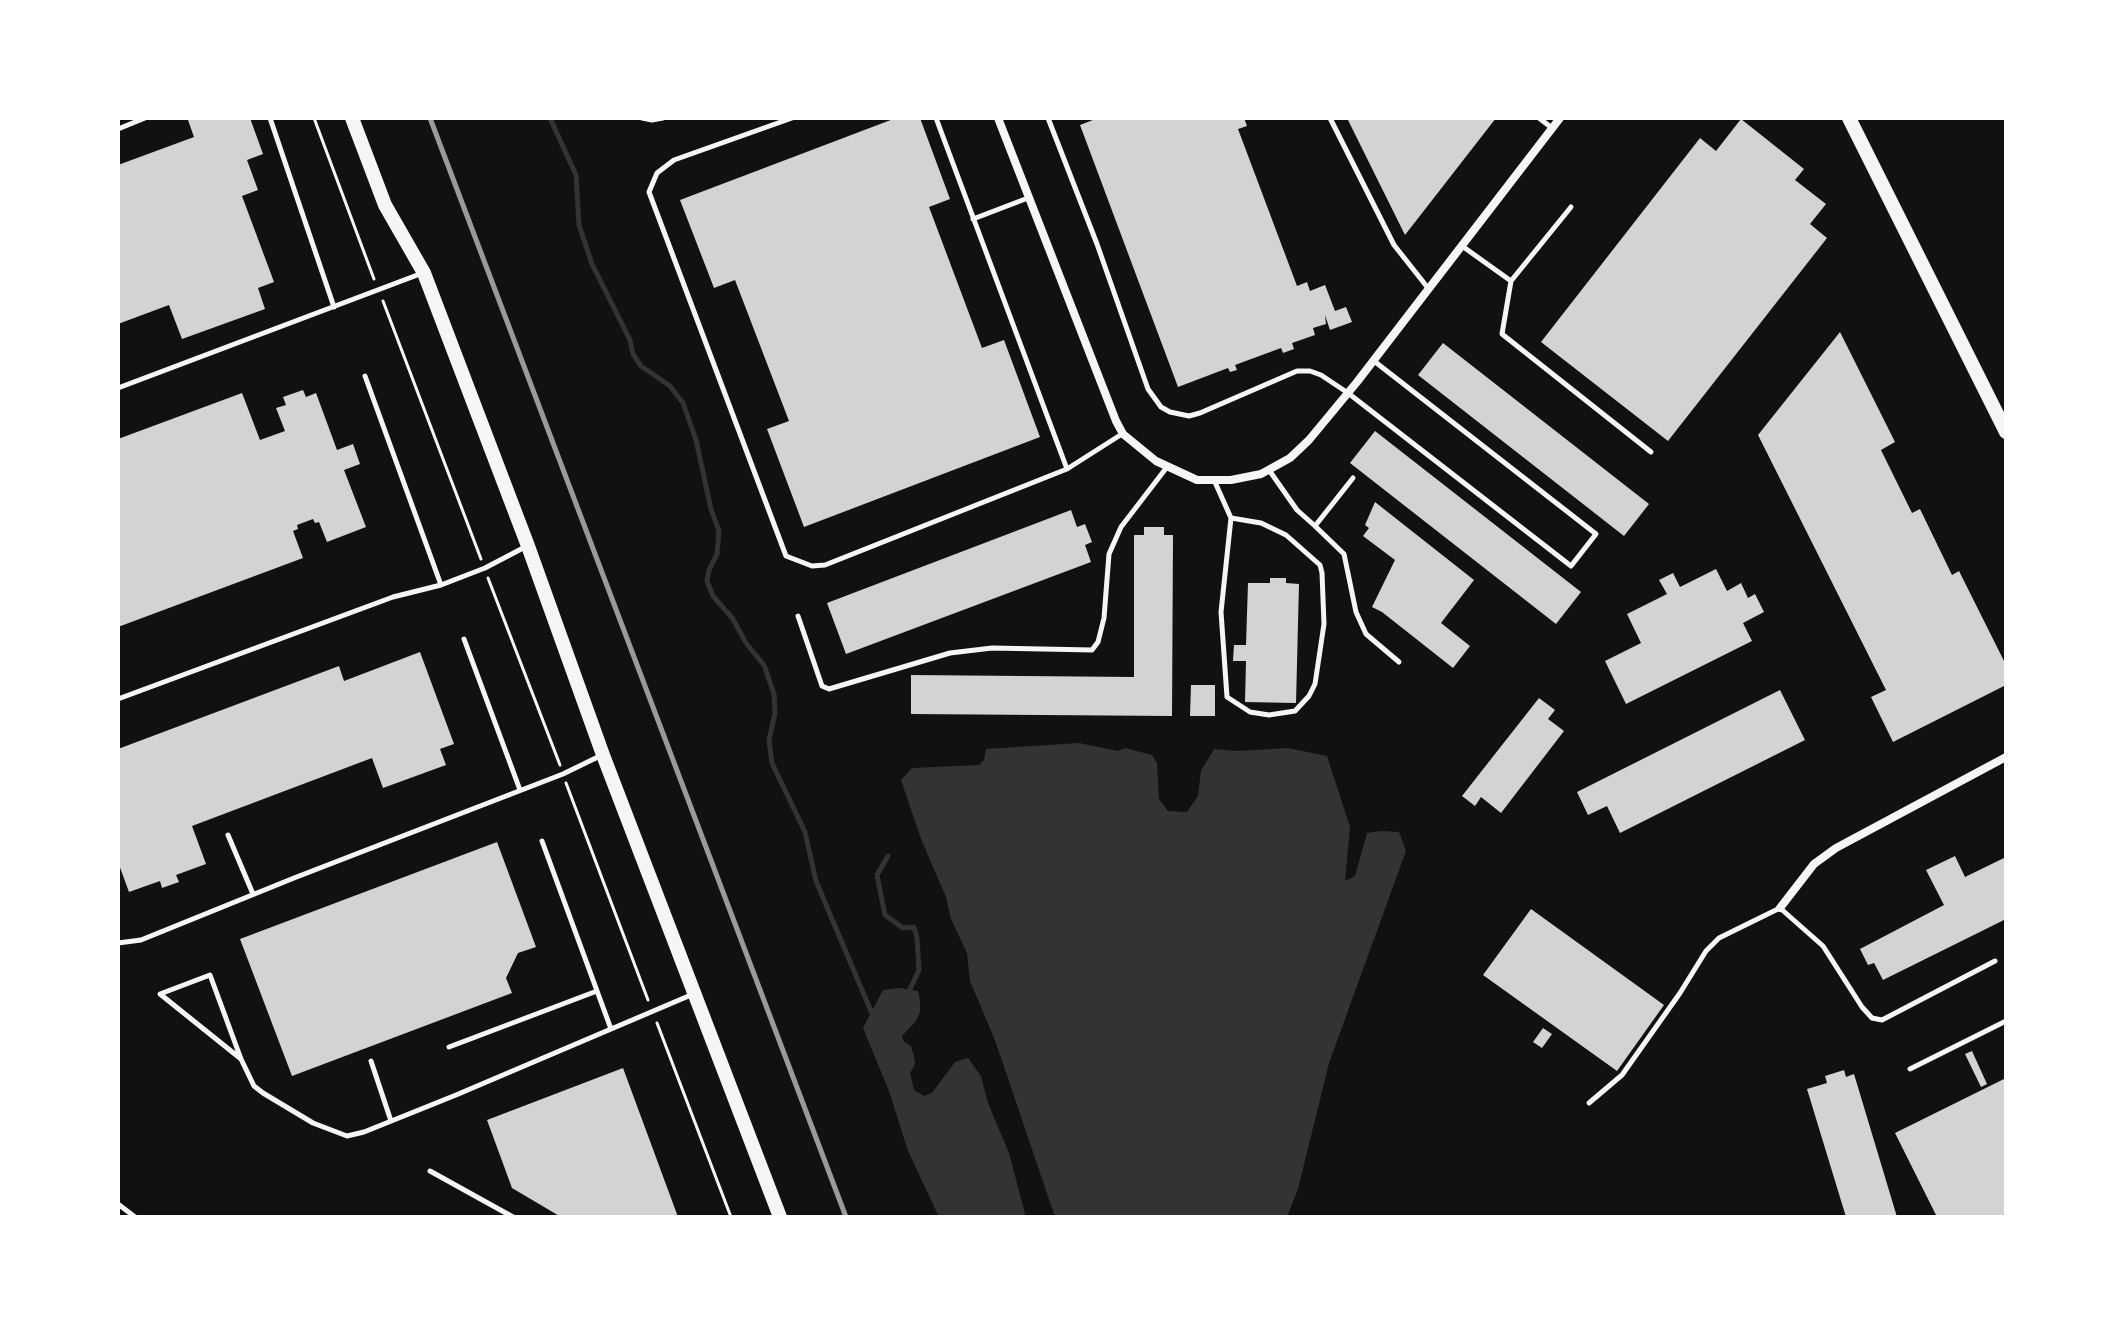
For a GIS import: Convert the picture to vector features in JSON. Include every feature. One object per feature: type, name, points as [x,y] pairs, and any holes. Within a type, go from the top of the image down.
[{"type":"main road","points":[[352,118],[385,205],[424,273],[528,546],[603,755],[780,1217]]},
{"type":"main road","points":[[1849,118],[2006,432]]},
{"type":"street","points":[[1002,119],[1082,339],[1123,434],[1142,452],[1167,467],[1197,480],[1214,480],[1247,477],[1269,470],[1290,458],[1309,440],[1560,118]]},
{"type":"street","points":[[1780,908],[1814,864],[1836,848],[2006,757]]},
{"type":"lane","points":[[118,129],[145,118]]},
{"type":"lane","points":[[270,118],[334,307]]},
{"type":"lane","points":[[642,118],[663,118]]},
{"type":"lane","points":[[792,118],[674,160],[657,173],[649,192],[786,556],[812,566],[825,565],[1067,469],[1123,434]]},
{"type":"lane","points":[[936,118],[1067,469]]},
{"type":"lane","points":[[1048,118],[1148,389],[1161,407],[1181,415],[1200,413],[1297,371],[1321,375],[1571,566],[1596,534],[1373,360]]},
{"type":"lane","points":[[1330,118],[1394,245],[1428,288]]},
{"type":"lane","points":[[1539,118],[1552,128]]},
{"type":"lane","points":[[973,219],[1029,197]]},
{"type":"lane","points":[[1571,207],[1511,281],[1502,334],[1651,452]]},
{"type":"lane","points":[[1462,246],[1511,281]]},
{"type":"lane","points":[[118,388],[424,273]]},
{"type":"lane","points":[[365,376],[441,585]]},
{"type":"lane","points":[[798,616],[822,686],[829,689],[950,653],[992,648],[1092,650],[1098,642],[1104,618],[1109,554],[1121,527],[1167,467]]},
{"type":"lane","points":[[1269,470],[1297,510],[1344,554],[1356,612],[1366,634],[1399,662]]},
{"type":"lane","points":[[1315,526],[1353,478]]},
{"type":"lane","points":[[1214,480],[1231,518],[1221,612],[1227,697],[1250,712],[1269,715],[1295,711],[1315,684],[1324,624],[1320,565],[1286,535],[1261,523],[1231,518]]},
{"type":"lane","points":[[118,699],[393,597],[441,585],[485,568],[528,546]]},
{"type":"lane","points":[[464,639],[520,790]]},
{"type":"lane","points":[[118,943],[141,940],[563,774],[603,755]]},
{"type":"lane","points":[[228,835],[253,894]]},
{"type":"lane","points":[[542,841],[611,1029]]},
{"type":"lane","points":[[1589,1103],[1622,1075],[1706,951],[1719,938],[1780,908],[1823,946],[1872,1018],[1882,1020],[1995,961]]},
{"type":"lane","points":[[241,1059],[160,994],[210,975],[254,1086],[336,1133],[347,1136],[391,1121],[696,993]]},
{"type":"lane","points":[[449,1047],[597,991]]},
{"type":"lane","points":[[1910,1069],[2006,1021]]},
{"type":"lane","points":[[371,1061],[391,1121]]},
{"type":"lane","points":[[430,1171],[513,1217]]},
{"type":"lane","points":[[118,1204],[135,1217]]},
{"type":"path","points":[[314,118],[731,1217]]},
{"type":"shaded area","points":[[1079,743],[1118,751],[1125,748],[1152,755],[1157,763],[1159,799],[1168,811],[1187,812],[1198,796],[1201,771],[1214,749],[1288,748],[1327,756],[1350,827],[1345,881],[1355,876],[1367,833],[1399,832],[1406,851],[1329,1063],[1298,1189],[1287,1217],[1055,1217],[996,1043],[970,981],[967,953],[951,919],[946,897],[921,839],[901,780],[912,768],[979,765],[984,760],[986,749]]},
{"type":"shaded area","points":[[900,988],[918,991],[920,1000],[916,1021],[902,1036],[904,1042],[911,1046],[914,1056],[915,1064],[910,1073],[914,1090],[924,1096],[932,1093],[955,1062],[968,1058],[981,1076],[988,1103],[1009,1153],[1026,1217],[939,1217],[908,1151],[889,1091],[863,1028],[883,990]]},
{"type":"building","points":[[250,118],[263,154],[247,160],[258,190],[242,196],[274,282],[258,288],[265,309],[182,339],[169,305],[118,324],[118,165],[194,137],[188,120]]},
{"type":"building","points":[[896,118],[920,118],[950,199],[929,207],[982,348],[1004,340],[1040,437],[804,527],[767,429],[789,421],[735,280],[714,288],[680,200]]},
{"type":"building","points":[[1098,118],[1244,118],[1247,126],[1238,129],[1297,286],[1307,282],[1310,291],[1325,285],[1335,311],[1346,307],[1352,322],[1330,330],[1325,315],[1326,324],[1313,328],[1315,335],[1292,343],[1294,349],[1283,353],[1281,348],[1235,365],[1237,370],[1230,372],[1228,368],[1178,387],[1080,125]]},
{"type":"building","points":[[1347,118],[1496,118],[1405,235]]},
{"type":"building","points":[[1741,119],[1804,169],[1795,180],[1826,204],[1810,224],[1827,238],[1668,441],[1541,342],[1700,138],[1716,151]]},
{"type":"building","points":[[1840,332],[1895,442],[1881,450],[1912,513],[1920,509],[1952,575],[1959,571],[2006,665],[2006,685],[1893,742],[1871,697],[1886,690],[1758,435]]},
{"type":"building","points":[[1443,343],[1649,504],[1624,536],[1418,375]]},
{"type":"building","points":[[303,390],[306,397],[316,393],[337,450],[353,444],[360,464],[344,470],[366,527],[327,542],[319,522],[315,523],[313,519],[297,525],[298,529],[293,531],[303,558],[118,627],[118,439],[242,393],[260,440],[285,431],[276,408],[286,405],[283,397]]},
{"type":"building","points":[[1375,431],[1581,592],[1556,624],[1350,463]]},
{"type":"building","points":[[1375,502],[1474,580],[1441,623],[1470,646],[1453,668],[1372,607],[1395,560],[1363,536],[1369,528],[1365,525]]},
{"type":"building","points":[[1071,510],[1077,527],[1085,524],[1092,542],[1085,545],[1091,562],[846,654],[827,603]]},
{"type":"building","points":[[1144,527],[1164,527],[1164,535],[1173,535],[1172,716],[911,714],[911,675],[1134,677],[1134,535],[1144,535]]},
{"type":"building","points":[[1716,569],[1727,591],[1741,583],[1748,598],[1755,594],[1764,612],[1743,623],[1752,641],[1626,704],[1605,661],[1641,643],[1627,614],[1667,594],[1659,580],[1673,573],[1680,587]]},
{"type":"building","points":[[1270,578],[1286,578],[1286,583],[1299,584],[1296,703],[1245,702],[1246,661],[1233,661],[1234,645],[1246,645],[1248,583],[1270,583]]},
{"type":"building","points":[[420,652],[454,744],[440,749],[446,765],[383,788],[372,758],[192,826],[206,864],[176,875],[179,882],[162,888],[160,881],[129,892],[118,862],[118,749],[339,666],[344,681]]},
{"type":"building","points":[[1191,685],[1215,685],[1215,716],[1190,716]]},
{"type":"building","points":[[1780,690],[1805,740],[1620,833],[1607,806],[1588,815],[1577,792]]},
{"type":"building","points":[[1539,698],[1555,710],[1548,719],[1564,731],[1501,813],[1481,797],[1475,806],[1462,796]]},
{"type":"building","points":[[497,842],[536,947],[518,953],[506,978],[512,993],[292,1076],[240,939]]},
{"type":"building","points":[[1955,856],[1965,877],[2006,857],[2006,919],[1883,980],[1874,963],[1868,965],[1860,949],[1944,905],[1926,870]]},
{"type":"building","points":[[1531,909],[1664,1005],[1617,1071],[1483,975]]},
{"type":"building","points":[[1543,1028],[1552,1034],[1542,1048],[1533,1042]]},
{"type":"building","points":[[1972,1051],[1987,1084],[1981,1087],[1965,1054]]},
{"type":"building","points":[[623,1068],[678,1217],[561,1217],[512,1188],[487,1120]]},
{"type":"building","points":[[1844,1070],[1846,1077],[1854,1074],[1897,1217],[1846,1217],[1807,1089],[1827,1083],[1825,1076]]},
{"type":"building","points":[[2006,1078],[2006,1216],[1937,1217],[1895,1133]]},
{"type":"waterway","points":[[550,118],[576,175],[579,225],[592,264],[630,340],[633,354],[641,366],[670,386],[683,403],[696,440],[719,531],[717,554],[707,581],[713,596],[733,619],[746,643],[764,665],[774,694],[775,713],[769,740],[772,763],[805,832],[816,881],[873,1016]]},
{"type":"waterway","points":[[888,856],[877,875],[885,915],[903,928],[914,927],[917,938],[919,970],[910,989]]},
{"type":"railway","points":[[430,118],[846,1217]]}]
